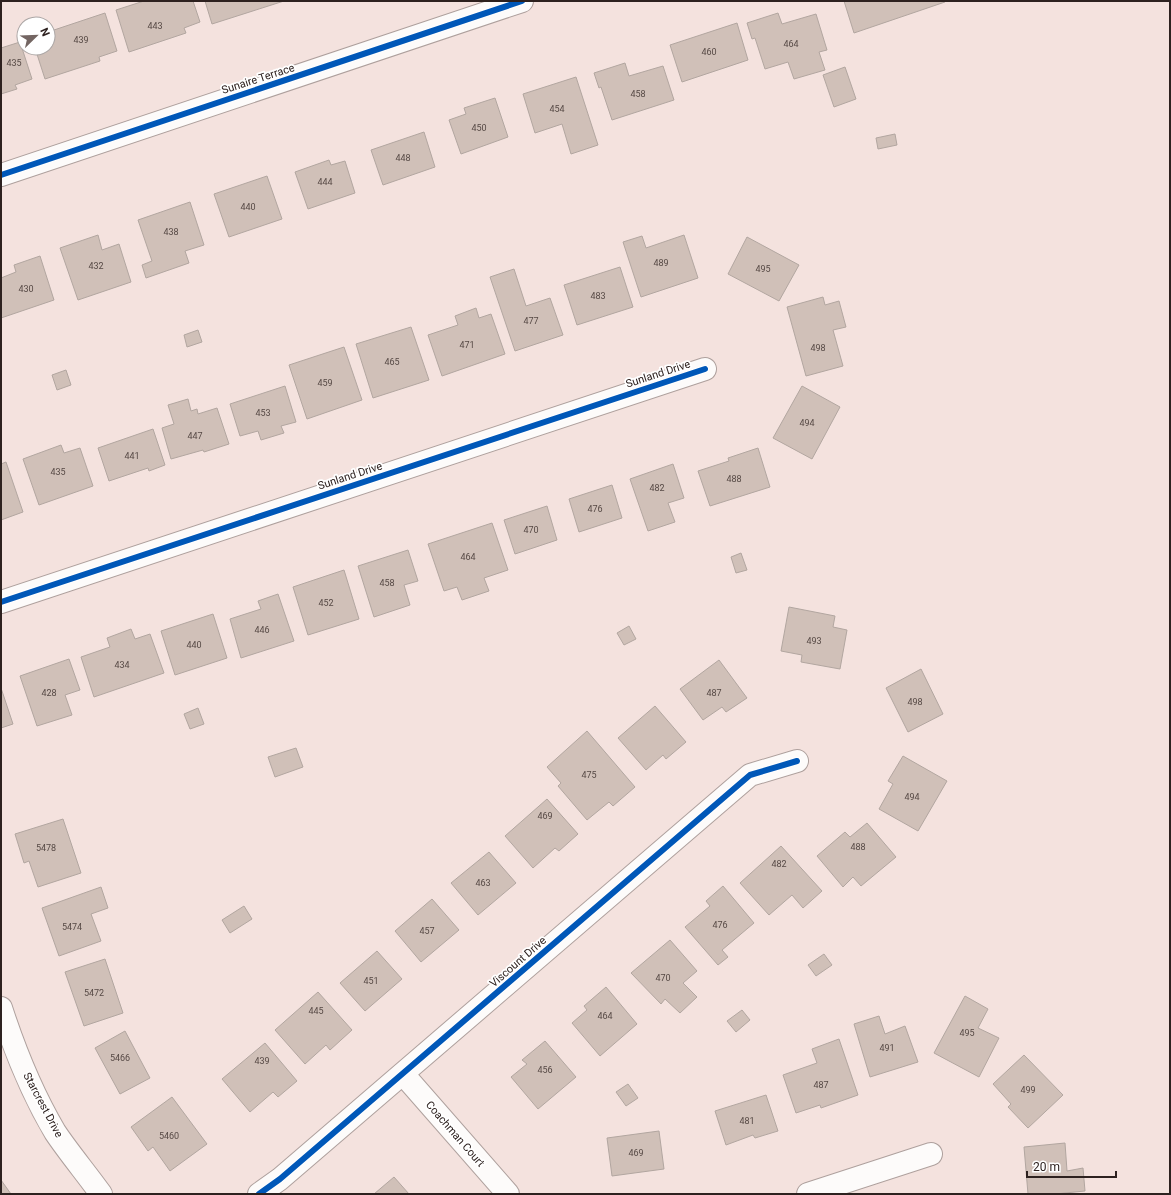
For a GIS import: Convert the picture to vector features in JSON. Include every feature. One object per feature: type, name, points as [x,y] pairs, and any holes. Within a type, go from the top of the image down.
[{"type":"street","name":"Sunaire Terrace","points":[[1,175],[522,1]]},
{"type":"street","name":"Sunland Drive","points":[[1,602],[706,369]]},
{"type":"street","name":"Viscount Drive","points":[[259,1194],[280,1179],[750,775],[797,761]]},
{"type":"street","name":"Starcrest Drive","points":[[1,1008],[12,1041],[35,1094],[56,1132],[101,1194]]},
{"type":"street","name":"Coachman Court","points":[[403,1074],[508,1194]]},
{"type":"street","points":[[808,1194],[931,1154]]},
{"type":"building","points":[[144,1],[193,1],[200,22],[184,28],[186,33],[129,52],[116,10]]},
{"type":"building","points":[[205,1],[284,1],[212,24]]},
{"type":"building","points":[[844,1],[944,1],[945,2],[854,33]]},
{"type":"building","points":[[105,13],[117,51],[99,57],[100,61],[45,79],[38,56],[56,56],[56,29]]},
{"type":"building","points":[[778,13],[782,24],[816,14],[827,50],[819,52],[825,70],[794,79],[788,62],[765,69],[755,38],[752,39],[747,23]]},
{"type":"building","points":[[737,23],[748,60],[682,82],[670,45]]},
{"type":"building","points":[[16,43],[16,56],[25,56],[32,79],[15,85],[17,89],[1,94],[1,48]]},
{"type":"building","points":[[625,63],[629,76],[663,66],[674,100],[612,120],[601,87],[599,88],[594,73]]},
{"type":"building","points":[[845,67],[856,99],[834,107],[823,75]]},
{"type":"building","points":[[576,77],[598,145],[571,154],[562,124],[535,133],[523,94]]},
{"type":"building","points":[[495,98],[508,137],[461,154],[449,120],[466,114],[464,108]]},
{"type":"building","points":[[424,132],[435,167],[383,185],[371,150]]},
{"type":"building","points":[[895,134],[897,145],[878,149],[876,138]]},
{"type":"building","points":[[329,160],[331,165],[345,161],[355,193],[308,209],[295,172]]},
{"type":"building","points":[[267,176],[282,219],[229,237],[214,194]]},
{"type":"building","points":[[190,202],[204,245],[185,251],[189,263],[146,278],[142,265],[152,261],[138,220]]},
{"type":"building","points":[[98,235],[102,250],[119,244],[131,282],[78,300],[60,248]]},
{"type":"building","points":[[684,235],[698,278],[641,297],[623,242],[642,236],[646,248]]},
{"type":"building","points":[[747,237],[799,265],[779,301],[728,274]]},
{"type":"building","points":[[40,256],[54,300],[1,318],[1,278],[16,272],[14,265]]},
{"type":"building","points":[[620,267],[633,307],[577,325],[564,285]]},
{"type":"building","points":[[514,269],[526,306],[550,298],[563,335],[515,351],[490,277]]},
{"type":"building","points":[[823,297],[825,305],[839,301],[846,327],[833,330],[843,366],[806,376],[787,307]]},
{"type":"building","points":[[476,308],[479,318],[491,314],[505,354],[442,376],[428,335],[458,325],[455,316]]},
{"type":"building","points":[[411,327],[429,380],[373,398],[356,344]]},
{"type":"building","points":[[198,330],[202,342],[187,347],[184,335]]},
{"type":"building","points":[[344,347],[362,400],[307,419],[289,365]]},
{"type":"building","points":[[66,370],[71,385],[57,390],[52,375]]},
{"type":"building","points":[[285,386],[296,422],[281,426],[284,433],[261,440],[258,431],[240,436],[230,404]]},
{"type":"building","points":[[802,386],[840,407],[812,459],[773,438]]},
{"type":"building","points":[[188,399],[191,411],[197,409],[198,414],[217,408],[229,444],[204,452],[203,450],[171,459],[162,428],[174,424],[168,405]]},
{"type":"building","points":[[153,429],[165,465],[149,471],[148,468],[109,481],[98,448]]},
{"type":"building","points":[[61,445],[64,453],[80,448],[93,486],[39,505],[23,459]]},
{"type":"building","points":[[758,448],[770,487],[710,506],[698,471],[729,461],[728,458]]},
{"type":"building","points":[[6,462],[23,512],[1,520],[1,464]]},
{"type":"building","points":[[673,464],[684,498],[668,503],[675,522],[648,531],[630,479]]},
{"type":"building","points":[[612,485],[622,518],[579,532],[569,499]]},
{"type":"building","points":[[547,506],[557,540],[515,554],[504,520]]},
{"type":"building","points":[[492,523],[508,570],[484,578],[489,591],[462,600],[457,587],[444,591],[428,544]]},
{"type":"building","points":[[408,550],[418,581],[404,585],[410,605],[374,617],[358,566]]},
{"type":"building","points":[[741,553],[747,570],[736,573],[731,557]]},
{"type":"building","points":[[344,570],[359,619],[308,635],[293,587]]},
{"type":"building","points":[[278,594],[294,641],[241,658],[230,619],[261,609],[258,601]]},
{"type":"building","points":[[789,607],[835,616],[833,627],[847,630],[840,669],[801,662],[802,655],[781,651]]},
{"type":"building","points":[[213,614],[227,658],[175,675],[161,631]]},
{"type":"building","points":[[629,626],[636,639],[624,645],[617,633]]},
{"type":"building","points":[[131,629],[135,639],[150,634],[164,673],[94,697],[81,657],[110,647],[107,638]]},
{"type":"building","points":[[69,659],[80,690],[65,695],[72,715],[37,726],[20,676]]},
{"type":"building","points":[[719,660],[747,698],[726,712],[722,707],[703,720],[680,689]]},
{"type":"building","points":[[921,669],[943,714],[908,732],[886,688]]},
{"type":"building","points":[[1,688],[13,724],[1,728]]},
{"type":"building","points":[[655,706],[686,742],[666,759],[663,755],[646,770],[618,738]]},
{"type":"building","points":[[198,708],[204,724],[190,729],[184,714]]},
{"type":"building","points":[[587,731],[635,787],[613,806],[609,802],[587,820],[558,786],[561,783],[547,767]]},
{"type":"building","points":[[296,748],[303,767],[275,777],[268,757]]},
{"type":"building","points":[[903,756],[947,781],[918,831],[879,809],[893,784],[888,781]]},
{"type":"building","points":[[547,799],[578,834],[559,851],[555,848],[533,868],[505,836]]},
{"type":"building","points":[[63,819],[81,873],[38,887],[29,861],[24,863],[15,834]]},
{"type":"building","points":[[867,823],[896,857],[861,886],[853,877],[843,887],[817,856],[845,832],[850,837]]},
{"type":"building","points":[[781,846],[822,891],[803,908],[792,895],[769,915],[740,883]]},
{"type":"building","points":[[489,852],[516,883],[478,915],[451,883]]},
{"type":"building","points":[[723,886],[754,923],[722,950],[728,957],[718,965],[685,927],[710,906],[706,901]]},
{"type":"building","points":[[101,887],[108,908],[91,914],[101,941],[59,956],[42,908]]},
{"type":"building","points":[[432,899],[459,930],[421,962],[395,931]]},
{"type":"building","points":[[244,906],[252,919],[230,933],[222,920]]},
{"type":"building","points":[[670,940],[697,971],[683,983],[697,997],[680,1013],[665,999],[661,1004],[631,973]]},
{"type":"building","points":[[377,951],[402,979],[365,1011],[340,983]]},
{"type":"building","points":[[824,954],[832,965],[816,976],[808,965]]},
{"type":"building","points":[[105,959],[123,1013],[84,1026],[65,972]]},
{"type":"building","points":[[606,987],[637,1024],[600,1056],[572,1023],[587,1010],[584,1006]]},
{"type":"building","points":[[318,992],[352,1030],[330,1050],[326,1045],[305,1064],[275,1030]]},
{"type":"building","points":[[965,996],[988,1009],[978,1028],[999,1038],[979,1077],[934,1053]]},
{"type":"building","points":[[742,1010],[750,1020],[736,1032],[727,1021]]},
{"type":"building","points":[[879,1016],[885,1034],[905,1026],[918,1062],[870,1077],[854,1024]]},
{"type":"building","points":[[125,1031],[150,1078],[120,1094],[95,1048]]},
{"type":"building","points":[[839,1039],[858,1095],[821,1108],[820,1105],[796,1113],[783,1075],[817,1063],[812,1049]]},
{"type":"building","points":[[545,1041],[576,1077],[538,1109],[511,1077],[527,1064],[522,1060]]},
{"type":"building","points":[[265,1043],[297,1081],[278,1097],[273,1092],[250,1112],[222,1079]]},
{"type":"building","points":[[1024,1055],[1063,1095],[1028,1128],[1008,1107],[1011,1104],[993,1084]]},
{"type":"building","points":[[628,1084],[638,1098],[626,1106],[616,1092]]},
{"type":"building","points":[[766,1095],[778,1131],[755,1138],[753,1135],[726,1145],[715,1111]]},
{"type":"building","points":[[172,1097],[207,1144],[170,1171],[153,1147],[148,1151],[131,1127]]},
{"type":"building","points":[[659,1131],[664,1169],[612,1176],[607,1138]]},
{"type":"building","points":[[1065,1143],[1067,1171],[1083,1168],[1085,1191],[1055,1194],[1028,1194],[1024,1147]]},
{"type":"building","points":[[394,1177],[409,1194],[374,1194]]},
{"type":"building","points":[[1,1180],[11,1194],[1,1194]]},
{"type":"cycle path","points":[[1,175],[522,1]]},
{"type":"cycle path","points":[[1,602],[705,369]]},
{"type":"cycle path","points":[[259,1194],[280,1179],[750,775],[797,761]]}]
